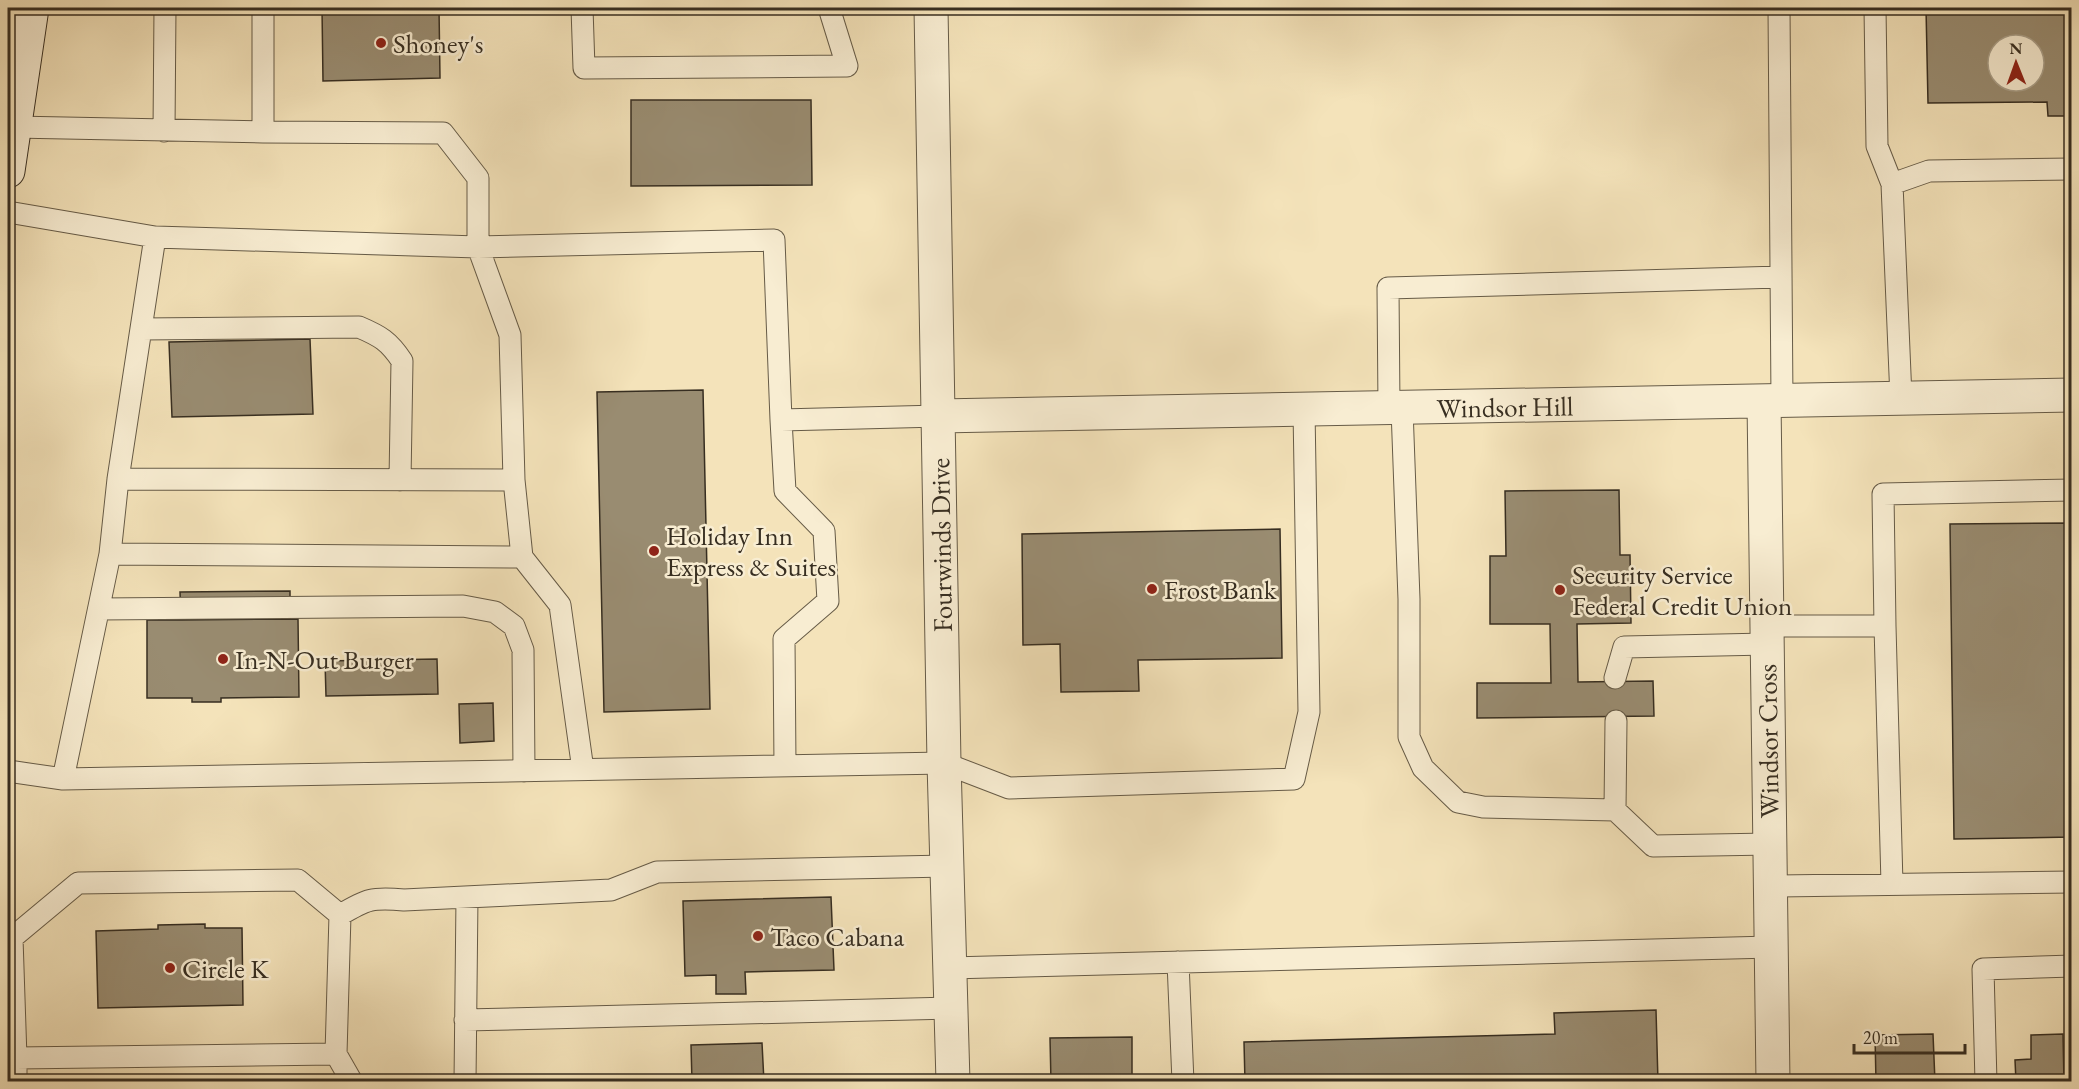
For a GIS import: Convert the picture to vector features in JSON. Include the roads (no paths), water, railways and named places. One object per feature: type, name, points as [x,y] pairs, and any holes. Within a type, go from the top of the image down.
[{"type":"street","points":[[8,171],[32,8]]},
{"type":"street","name":"Fourwinds Drive","points":[[931,8],[944,763],[953,1082]]},
{"type":"street","name":"Windsor Hill","points":[[939,416],[2072,395]]},
{"type":"street","name":"Windsor Cross","points":[[1773,401],[1767,635],[1773,1082]]},
{"type":"lane","points":[[164,131],[165,8]]},
{"type":"lane","points":[[263,8],[263,132]]},
{"type":"lane","points":[[582,8],[584,68],[847,66],[829,8]]},
{"type":"lane","points":[[1773,401],[1781,277],[1779,8]]},
{"type":"lane","points":[[1875,8],[1877,146],[1892,184],[1901,398]]},
{"type":"lane","points":[[14,127],[164,131],[443,133],[478,178],[478,247],[510,335],[514,480],[522,557],[560,605],[583,770]]},
{"type":"lane","points":[[1892,184],[1929,171],[2072,169]]},
{"type":"lane","points":[[8,212],[155,237],[478,247],[774,240],[785,491],[824,531],[828,601],[784,639],[785,766]]},
{"type":"lane","points":[[63,779],[110,554],[118,479],[155,237]]},
{"type":"lane","points":[[1770,844],[1653,846],[1615,810],[1483,807],[1458,802],[1424,768],[1409,737],[1409,599],[1388,288],[1781,277]]},
{"type":"lane","points":[[141,329],[359,327],[378,335],[391,345],[402,361],[400,480]]},
{"type":"lane","points":[[8,771],[63,779],[944,763],[1009,788],[1294,779],[1309,712],[1304,410]]},
{"type":"lane","points":[[781,420],[939,416]]},
{"type":"lane","points":[[118,479],[514,480]]},
{"type":"lane","points":[[1892,884],[1883,494],[2072,490]]},
{"type":"lane","points":[[110,554],[522,557]]},
{"type":"lane","points":[[99,609],[462,606],[495,612],[514,626],[523,650],[524,771]]},
{"type":"lane","points":[[1615,678],[1624,647],[1885,626]]},
{"type":"lane","points":[[1615,810],[1616,721]]},
{"type":"lane","points":[[340,915],[360,903],[379,898],[404,900],[611,890],[657,872],[947,866]]},
{"type":"lane","points":[[16,1082],[10,937],[78,883],[298,880],[340,915]]},
{"type":"lane","points":[[1770,886],[2072,882]]},
{"type":"lane","points":[[465,1082],[467,897]]},
{"type":"lane","points":[[340,915],[336,1054],[352,1082]]},
{"type":"lane","points":[[950,968],[1771,947]]},
{"type":"lane","points":[[1178,962],[1183,1082]]},
{"type":"lane","points":[[1986,1082],[1983,969],[2072,966]]},
{"type":"lane","points":[[465,1020],[951,1008]]},
{"type":"lane","points":[[16,1058],[336,1054]]},
{"type":"place","name":"Shoney's","points":[[381,43]]},
{"type":"place","name":"Holiday Inn Express & Suites","points":[[654,551]]},
{"type":"place","name":"Frost Bank","points":[[1152,589]]},
{"type":"place","name":"Security Service Federal Credit Union","points":[[1560,590]]},
{"type":"place","name":"In-N-Out Burger","points":[[223,659]]},
{"type":"place","name":"Taco Cabana","points":[[758,936]]},
{"type":"place","name":"Circle K","points":[[170,968]]}]
